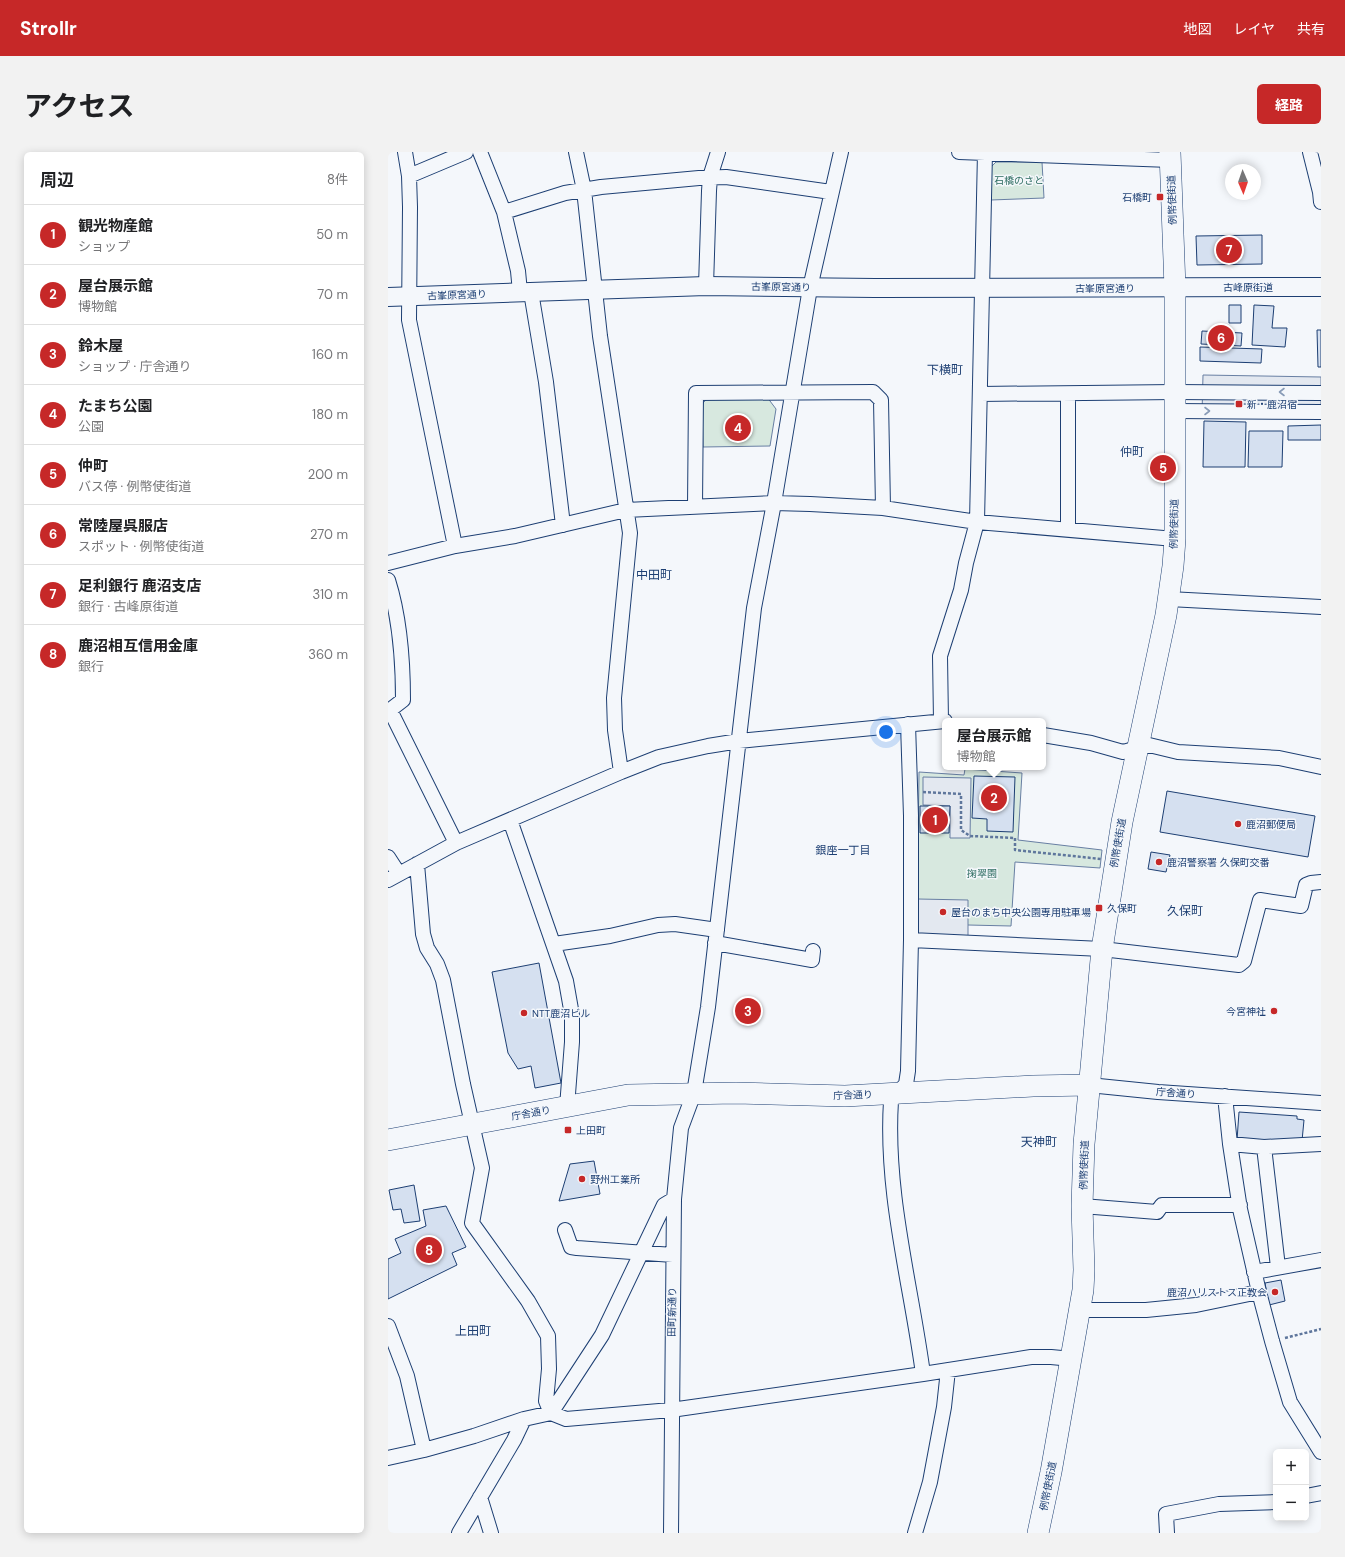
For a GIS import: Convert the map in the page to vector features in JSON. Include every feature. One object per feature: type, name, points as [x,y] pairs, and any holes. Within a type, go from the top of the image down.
[{"type":"highway","name":"例幣使街道","points":[[1038,1533],[1051,1472],[1080,1310],[1084,1270],[1082,1206],[1084,1144],[1102,949],[1122,822],[1169,599],[1175,539],[1175,288],[1170,156]]},
{"type":"highway","name":"庁舎通り","points":[[388,1140],[628,1095],[694,1093],[845,1096],[1033,1086],[1089,1085]]},
{"type":"main road","name":"古峯原宮通り","points":[[388,298],[409,296],[706,286],[810,288],[1175,288]]},
{"type":"main road","name":"古峰原街道","points":[[1175,288],[1321,286]]},
{"type":"street","points":[[406,152],[409,176],[410,207],[409,320],[455,546]]},
{"type":"street","points":[[409,176],[466,152]]},
{"type":"street","points":[[480,152],[504,212],[518,271],[526,292],[546,382],[564,525]]},
{"type":"street","points":[[576,152],[584,190],[600,336],[630,533],[614,698],[615,730],[621,772]]},
{"type":"street","points":[[706,286],[710,178],[718,152]]},
{"type":"street","name":"田町新通り","points":[[671,1533],[674,1199],[681,1128],[694,1093],[708,1007],[754,608],[774,503],[810,288],[841,152]]},
{"type":"street","points":[[959,152],[1170,156]]},
{"type":"street","points":[[943,718],[940,656],[961,590],[966,563],[977,522],[985,152]]},
{"type":"street","points":[[1310,152],[1321,202]]},
{"type":"street","points":[[504,212],[565,193],[600,187],[726,177],[831,192]]},
{"type":"street","points":[[694,506],[696,393],[793,391],[873,392],[881,400],[883,508]]},
{"type":"street","points":[[1175,401],[1321,393]]},
{"type":"street","points":[[980,394],[1068,394],[1321,412]]},
{"type":"street","points":[[1068,394],[1068,529]]},
{"type":"street","points":[[388,564],[455,546],[564,525],[626,510],[774,503],[883,508],[977,522],[1175,539]]},
{"type":"street","points":[[388,580],[394,598],[403,665],[403,700],[390,710],[456,843]]},
{"type":"street","points":[[1169,599],[1321,607]]},
{"type":"street","points":[[388,857],[393,877],[456,843],[659,757],[739,741],[797,737],[942,721]]},
{"type":"street","points":[[908,724],[911,940],[908,1071],[906,1084],[891,1101],[892,1170],[899,1223],[917,1326],[923,1374]]},
{"type":"street","points":[[1046,736],[1091,743],[1123,752],[1149,745],[1178,752],[1279,758],[1321,767]]},
{"type":"street","points":[[510,820],[566,981],[572,1015],[572,1042],[567,1107]]},
{"type":"street","points":[[417,864],[423,934],[427,948],[437,964],[443,980],[456,1050],[482,1168],[472,1223],[528,1302],[548,1336],[546,1401],[551,1413]]},
{"type":"street","points":[[911,940],[1102,949],[1238,965],[1244,961],[1260,900],[1301,906],[1306,885],[1311,882],[1321,882]]},
{"type":"street","points":[[554,944],[610,936],[658,925],[675,924],[812,960],[814,951]]},
{"type":"street","name":"庁舎通り","points":[[1089,1085],[1158,1092],[1321,1103]]},
{"type":"street","points":[[1225,1096],[1230,1144],[1240,1205],[1254,1272],[1273,1345],[1290,1402],[1321,1452]]},
{"type":"street","points":[[1230,1144],[1264,1147],[1321,1144]]},
{"type":"street","points":[[1264,1147],[1278,1267]]},
{"type":"street","points":[[551,1413],[602,1335],[664,1205],[674,1199]]},
{"type":"street","points":[[1082,1206],[1157,1212],[1162,1205],[1240,1205]]},
{"type":"street","points":[[565,1230],[571,1247],[673,1255]]},
{"type":"street","points":[[1254,1272],[1321,1260]]},
{"type":"street","points":[[1080,1310],[1146,1310],[1196,1305],[1259,1292]]},
{"type":"street","points":[[388,1326],[407,1376],[424,1450]]},
{"type":"street","points":[[388,1458],[424,1450],[474,1436],[524,1419],[551,1413],[566,1420],[671,1410],[1031,1357],[1072,1359]]},
{"type":"street","points":[[915,1533],[930,1482],[944,1407],[948,1370]]},
{"type":"street","points":[[459,1533],[514,1440],[524,1419]]},
{"type":"street","points":[[1309,1495],[1321,1493]]},
{"type":"street","points":[[480,1497],[492,1533]]},
{"type":"street","points":[[1167,1533],[1166,1514],[1219,1504],[1273,1502]]},
{"type":"path","points":[[910,791],[961,794],[962,830],[970,836],[1015,838],[1015,850],[1115,861]]},
{"type":"path","points":[[1273,1345],[1321,1329]]},
{"type":"green space","name":"石橋のさと","points":[[996,162],[1042,162],[1044,198],[991,200],[990,168]]},
{"type":"green space","points":[[767,397],[776,409],[770,446],[703,447],[702,406],[708,398]]},
{"type":"green space","name":"掬翠園","points":[[965,770],[1022,773],[1018,840],[1102,850],[1100,868],[1015,862],[1011,926],[968,925],[917,935],[919,772],[964,775]]},
{"type":"shaded area","points":[[1203,375],[1321,377],[1321,415],[1202,414]]},
{"type":"shaded area","points":[[923,777],[971,778],[970,838],[950,838],[950,806],[923,805]]},
{"type":"shaded area","name":"屋台のまち中央公園専用駐車場","points":[[918,899],[968,900],[968,937],[917,935]]},
{"type":"building","points":[[1262,235],[1262,264],[1197,265],[1196,236]]},
{"type":"building","points":[[1229,305],[1241,305],[1241,323],[1229,323]]},
{"type":"building","points":[[1254,305],[1274,306],[1272,328],[1287,328],[1285,347],[1252,345]]},
{"type":"building","points":[[1317,330],[1321,330],[1321,367],[1318,367]]},
{"type":"building","points":[[1202,331],[1242,333],[1241,346],[1201,344]]},
{"type":"building","points":[[1200,347],[1262,349],[1261,363],[1200,361]]},
{"type":"building","points":[[1204,421],[1246,422],[1245,467],[1203,467]]},
{"type":"building","points":[[1321,425],[1321,440],[1288,440],[1288,426]]},
{"type":"building","points":[[1249,431],[1283,431],[1282,467],[1248,467]]},
{"type":"building","points":[[974,776],[1015,777],[1013,832],[987,831],[987,819],[972,818]]},
{"type":"building","name":"鹿沼郵便局","points":[[1167,791],[1315,816],[1308,857],[1160,832]]},
{"type":"building","points":[[920,806],[950,806],[949,833],[920,833]]},
{"type":"building","name":"鹿沼警察署 久保町交番","points":[[1151,852],[1170,855],[1166,872],[1148,869]]},
{"type":"building","name":"NTT鹿沼ビル","points":[[539,963],[561,1083],[535,1088],[531,1066],[518,1069],[508,1053],[492,972]]},
{"type":"building","points":[[1239,1112],[1297,1116],[1297,1119],[1304,1120],[1302,1141],[1237,1140]]},
{"type":"building","name":"野州工業所","points":[[594,1161],[600,1194],[559,1201],[570,1164]]},
{"type":"building","points":[[414,1185],[420,1221],[404,1223],[401,1209],[393,1210],[389,1190]]},
{"type":"building","points":[[446,1206],[466,1247],[452,1253],[457,1265],[388,1299],[388,1259],[401,1253],[395,1239],[426,1226],[423,1210]]},
{"type":"building","name":"鹿沼ハリストス正教会","points":[[1281,1280],[1285,1301],[1269,1305],[1265,1283]]},
{"type":"place","name":"石橋町","points":[[1160,197]]},
{"type":"place","name":"足利銀行 鹿沼支店","points":[[1229,250]]},
{"type":"place","name":"常陸屋呉服店","points":[[1221,338]]},
{"type":"place","name":"新・鹿沼宿","points":[[1239,404]]},
{"type":"place","name":"たまち公園","points":[[738,428]]},
{"type":"place","name":"仲町","points":[[1163,468]]},
{"type":"place","name":"屋台展示館","points":[[994,798]]},
{"type":"place","name":"観光物産館","points":[[935,820]]},
{"type":"place","name":"鹿沼郵便局","points":[[1238,824]]},
{"type":"place","name":"鹿沼警察署 久保町交番","points":[[1159,862]]},
{"type":"place","name":"久保町","points":[[1099,908]]},
{"type":"place","name":"屋台のまち中央公園専用駐車場","points":[[943,912]]},
{"type":"place","name":"鈴木屋","points":[[748,1011]]},
{"type":"place","name":"今宮神社","points":[[1274,1011]]},
{"type":"place","name":"NTT鹿沼ビル","points":[[524,1013]]},
{"type":"place","name":"上田町","points":[[568,1130]]},
{"type":"place","name":"野州工業所","points":[[582,1179]]},
{"type":"place","name":"鹿沼相互信用金庫","points":[[429,1250]]},
{"type":"place","name":"鹿沼ハリストス正教会","points":[[1275,1292]]},
{"type":"district","name":"下横町","points":[[945,370]]},
{"type":"district","name":"仲町","points":[[1132,452]]},
{"type":"district","name":"中田町","points":[[654,575]]},
{"type":"district","name":"銀座一丁目","points":[[843,850]]},
{"type":"district","name":"久保町","points":[[1185,911]]},
{"type":"district","name":"天神町","points":[[1039,1142]]},
{"type":"district","name":"上田町","points":[[473,1331]]}]
